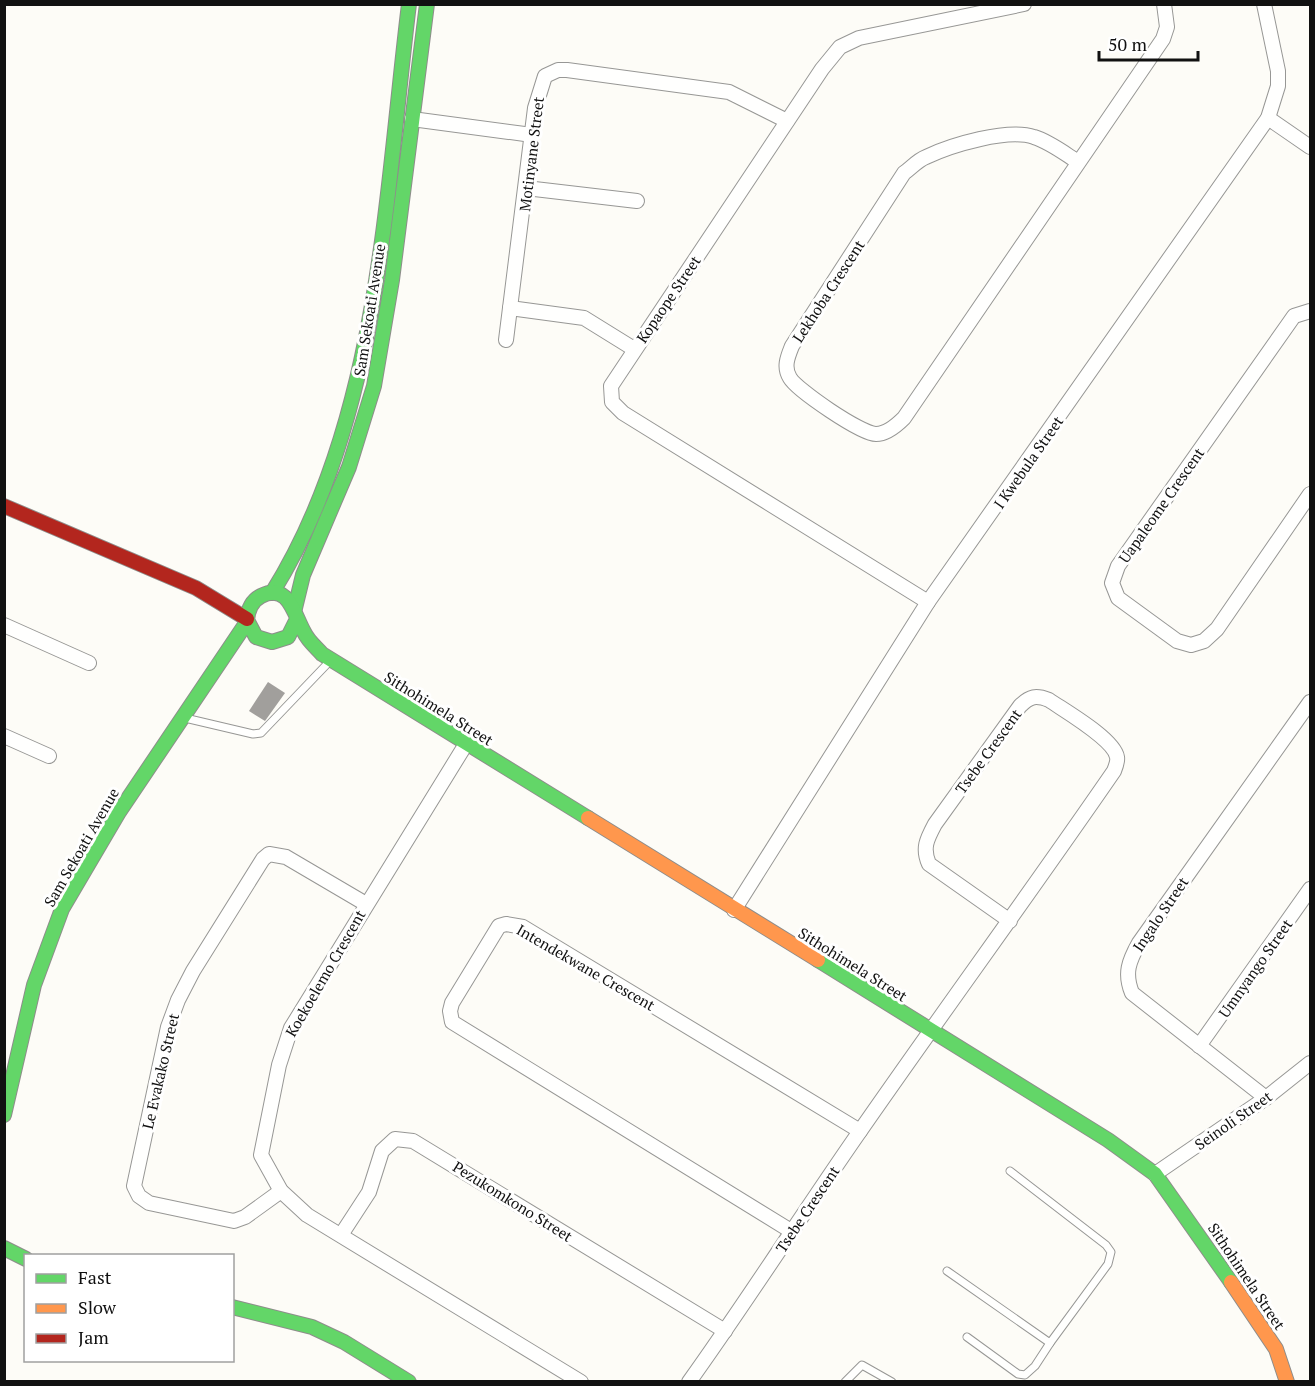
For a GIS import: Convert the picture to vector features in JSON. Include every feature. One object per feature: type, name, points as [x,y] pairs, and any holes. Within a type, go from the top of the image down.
[{"type":"street","name":"Sam Sekoati Avenue","points":[[272,593],[288,568],[316,507],[349,411],[363,357],[383,219],[409,4]]},
{"type":"street","name":"Sam Sekoati Avenue","points":[[296,614],[303,575],[349,467],[374,386],[387,314],[427,4]]},
{"type":"street","name":"Kopaope Street","points":[[928,602],[622,413],[612,402],[611,386],[787,121],[840,47],[860,38],[1024,4]]},
{"type":"street","name":"Lekhoba Crescent","points":[[1078,162],[1049,144],[1018,134],[946,149],[924,158],[904,173],[792,346],[786,362],[788,376],[798,388],[863,430],[876,434],[896,426],[904,418],[1163,39],[1167,27],[1164,4]]},
{"type":"street","name":"I Kwebula Street","points":[[734,910],[928,602],[1268,118],[1278,86],[1278,71],[1264,4]]},
{"type":"street","name":"Motinyane Street","points":[[506,340],[532,135],[540,85],[545,76],[558,69],[729,92],[787,121]]},
{"type":"street","points":[[1268,118],[1311,147]]},
{"type":"street","points":[[412,119],[532,135]]},
{"type":"street","points":[[526,188],[637,201]]},
{"type":"street","points":[[510,308],[584,318],[634,349]]},
{"type":"street","name":"Uapaleome Crescent","points":[[1311,311],[1294,316],[1118,566],[1112,583],[1118,598],[1177,641],[1191,645],[1204,641],[1217,629],[1311,494]]},
{"type":"street","points":[[4,506],[196,588],[247,621],[252,633],[261,640]]},
{"type":"street","points":[[196,588],[239,597],[258,597],[272,593],[288,598],[296,614],[292,633],[279,642],[261,640],[228,653]]},
{"type":"street","points":[[247,621],[252,603],[258,597]]},
{"type":"street","name":"Sithohimela Street","points":[[296,614],[304,634],[326,657]]},
{"type":"street","name":"Sam Sekoati Avenue","points":[[4,1115],[34,985],[62,909],[119,812],[228,653],[247,621]]},
{"type":"street","points":[[4,625],[89,663]]},
{"type":"street","name":"Sithohimela Street","points":[[279,642],[326,657],[1108,1140],[1155,1174],[1264,1329],[1276,1349],[1287,1382]]},
{"type":"street","name":"Tsebe Crescent","points":[[689,1382],[860,1131],[932,1032],[1010,921],[1114,771],[1118,759],[1114,749],[1106,740],[1049,700],[1039,696],[1028,698],[1020,706],[935,824],[926,840],[924,853],[930,864],[1010,921]]},
{"type":"street","name":"Ingalo Street","points":[[1266,1098],[1132,993],[1126,978],[1128,962],[1139,943],[1311,702]]},
{"type":"street","points":[[4,736],[49,756]]},
{"type":"street","name":"Koekoelemo Crescent","points":[[466,744],[298,1015],[283,1047],[260,1152],[281,1191],[298,1209],[581,1382]]},
{"type":"street","name":"Le Evakako Street","points":[[281,1191],[245,1217],[234,1221],[155,1205],[139,1196],[134,1186],[168,1027],[189,977],[263,859],[269,854],[286,857],[366,904]]},
{"type":"street","name":"Umnyango Street","points":[[1199,1046],[1311,889]]},
{"type":"street","name":"Intendekwane Crescent","points":[[791,1231],[452,1022],[450,1011],[452,1003],[499,926],[506,924],[523,927],[860,1131]]},
{"type":"street","name":"Seinoli Street","points":[[1155,1174],[1266,1098],[1311,1063]]},
{"type":"street","name":"Pezukomkono Street","points":[[341,1235],[369,1192],[383,1149],[395,1139],[413,1141],[725,1331]]},
{"type":"street","points":[[4,1248],[24,1258]]},
{"type":"street","points":[[4,1263],[24,1265]]},
{"type":"street","points":[[234,1308],[320,1330],[410,1382]]},
{"type":"lane","points":[[183,717],[253,734],[261,733],[326,657]]},
{"type":"lane","points":[[967,1337],[1018,1374],[1025,1375],[1035,1366],[1108,1264],[1111,1252],[1098,1237],[1010,1171]]},
{"type":"lane","points":[[947,1271],[1050,1343]]},
{"type":"lane","points":[[845,1382],[862,1365],[892,1382]]},
{"type":"building","points":[[268,682],[285,693],[265,721],[249,711]]},
{"type":"traffic: fast","points":[[272,593],[308,527],[335,456],[356,383],[372,308],[383,231],[409,4]]},
{"type":"traffic: fast","points":[[295,608],[303,575],[349,467],[374,386],[392,280],[427,4]]},
{"type":"traffic: fast","points":[[297,619],[288,637],[272,642],[256,637],[247,620],[255,600],[270,593],[278,593],[289,602],[308,638],[322,654],[588,818]]},
{"type":"traffic: fast","points":[[4,1115],[34,985],[62,909],[119,812],[247,622]]},
{"type":"traffic: fast","points":[[818,960],[1108,1140],[1155,1174],[1231,1282]]},
{"type":"traffic: fast","points":[[4,1248],[24,1258]]},
{"type":"traffic: fast","points":[[234,1308],[312,1327],[344,1342],[409,1382]]},
{"type":"traffic: slow","points":[[588,818],[818,960]]},
{"type":"traffic: slow","points":[[1231,1282],[1276,1349],[1287,1382]]},
{"type":"traffic: jam","points":[[4,506],[196,588],[247,619]]}]
